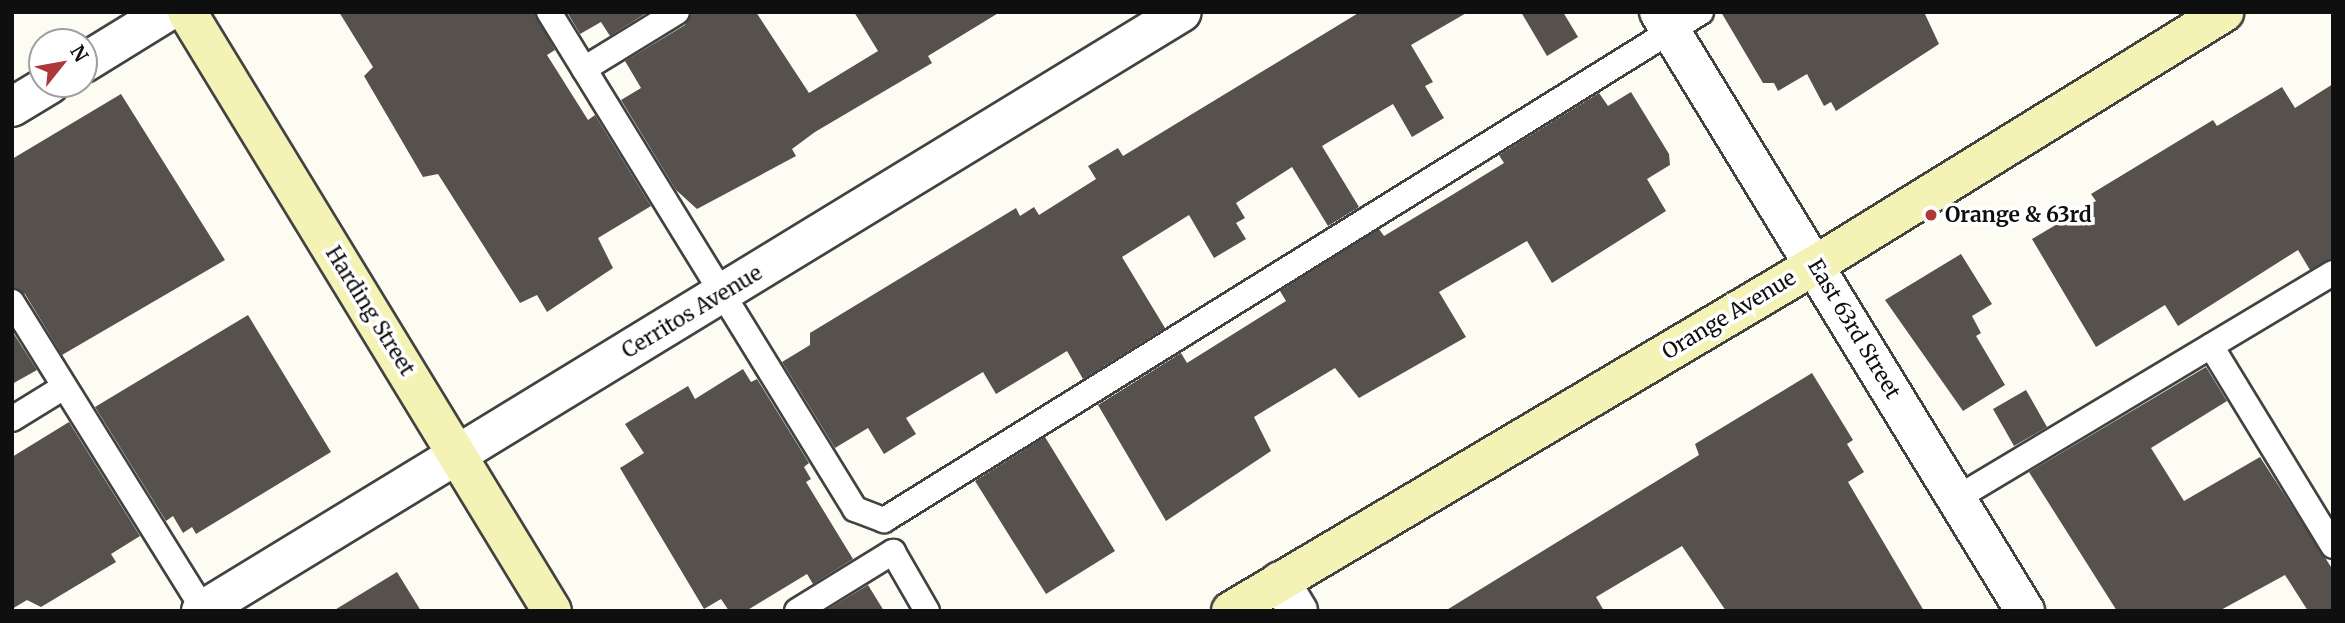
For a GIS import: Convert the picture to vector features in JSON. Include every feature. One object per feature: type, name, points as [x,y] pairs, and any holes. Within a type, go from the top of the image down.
[{"type":"street","points":[[98,54],[167,12]]},
{"type":"street","name":"Harding Street","points":[[187,12],[552,611]]},
{"type":"street","name":"Cerritos Avenue","points":[[203,610],[1182,12]]},
{"type":"street","name":"Orange Avenue","points":[[1231,611],[1289,596],[1815,264],[2224,12]]},
{"type":"street","name":"East 63rd Street","points":[[1677,19],[1815,264],[2025,611]]},
{"type":"street","points":[[12,107],[28,97]]},
{"type":"lane","points":[[549,12],[855,509],[884,520],[1677,19]]},
{"type":"lane","points":[[584,69],[677,12]]},
{"type":"lane","points":[[1957,498],[2333,273]]},
{"type":"lane","points":[[12,302],[203,610]]},
{"type":"lane","points":[[2211,346],[2333,546]]},
{"type":"lane","points":[[12,419],[64,387]]},
{"type":"lane","points":[[797,611],[893,552],[927,611]]},
{"type":"building","points":[[339,12],[534,12],[555,50],[547,55],[588,120],[595,115],[651,206],[598,238],[613,268],[547,312],[537,295],[520,303],[438,174],[423,177],[364,76],[373,67]]},
{"type":"building","points":[[567,12],[648,12],[610,36],[601,22],[580,34]]},
{"type":"building","points":[[692,12],[756,12],[809,93],[878,51],[854,12],[1000,12],[928,56],[932,63],[815,132],[792,149],[796,156],[697,209],[676,190],[621,100],[641,88],[625,61],[685,25]]},
{"type":"building","points":[[1360,12],[1468,12],[1411,45],[1433,82],[1425,86],[1444,118],[1412,137],[1393,104],[1322,146],[1359,207],[1328,226],[1292,167],[1236,203],[1245,218],[1236,223],[1246,239],[1214,258],[1189,215],[1122,257],[1165,328],[1083,379],[1067,351],[996,394],[983,372],[906,418],[916,434],[884,454],[868,428],[835,448],[782,362],[810,345],[810,333],[1016,208],[1020,216],[1034,207],[1039,215],[1096,179],[1088,166],[1118,148],[1123,156]]},
{"type":"building","points":[[1521,12],[1563,12],[1578,37],[1547,56]]},
{"type":"building","points":[[1721,12],[1924,12],[1939,44],[1836,111],[1831,102],[1824,106],[1807,74],[1778,91],[1774,83],[1763,83]]},
{"type":"building","points":[[2333,84],[2333,258],[2310,270],[2298,250],[2178,326],[2165,305],[2096,347],[2032,239],[2096,201],[2091,194],[2213,120],[2217,126],[2282,87],[2295,108]]},
{"type":"building","points":[[1631,92],[1669,154],[1670,165],[1647,179],[1666,211],[1552,283],[1527,241],[1439,292],[1466,337],[1359,398],[1335,368],[1254,417],[1271,451],[1166,521],[1098,405],[1181,353],[1187,363],[1286,301],[1280,291],[1379,229],[1384,236],[1504,163],[1499,155],[1599,93],[1608,106]]},
{"type":"building","points":[[121,94],[225,260],[62,355],[25,294],[12,287],[12,159]]},
{"type":"building","points":[[1961,254],[1992,304],[1972,316],[1981,333],[1976,336],[2005,385],[1963,411],[1885,300]]},
{"type":"building","points":[[248,315],[331,452],[196,534],[192,527],[183,533],[173,516],[166,521],[95,407]]},
{"type":"building","points":[[12,331],[37,370],[12,384]]},
{"type":"building","points":[[2206,367],[2227,401],[2151,448],[2184,501],[2260,457],[2333,570],[2333,611],[2308,611],[2285,575],[2219,611],[2117,611],[2029,472]]},
{"type":"building","points":[[743,369],[751,382],[757,379],[809,463],[804,467],[811,479],[806,482],[853,559],[813,584],[807,574],[746,611],[729,611],[721,599],[704,609],[620,468],[644,453],[625,424],[688,386],[695,399]]},
{"type":"building","points":[[1812,373],[1853,440],[1847,444],[1864,472],[1848,482],[1924,611],[1726,611],[1682,546],[1596,597],[1604,611],[1445,611],[1699,455],[1695,444]]},
{"type":"building","points":[[2026,390],[2047,427],[2014,446],[1993,409]]},
{"type":"building","points":[[69,422],[140,536],[111,554],[116,562],[41,607],[27,600],[12,609],[12,457]]},
{"type":"building","points":[[1045,437],[1115,551],[1046,594],[975,481]]},
{"type":"building","points":[[397,572],[421,611],[333,611]]},
{"type":"building","points":[[868,585],[884,611],[829,611],[828,609]]},
{"type":"place","name":"Orange & 63rd","points":[[1931,215]]}]
